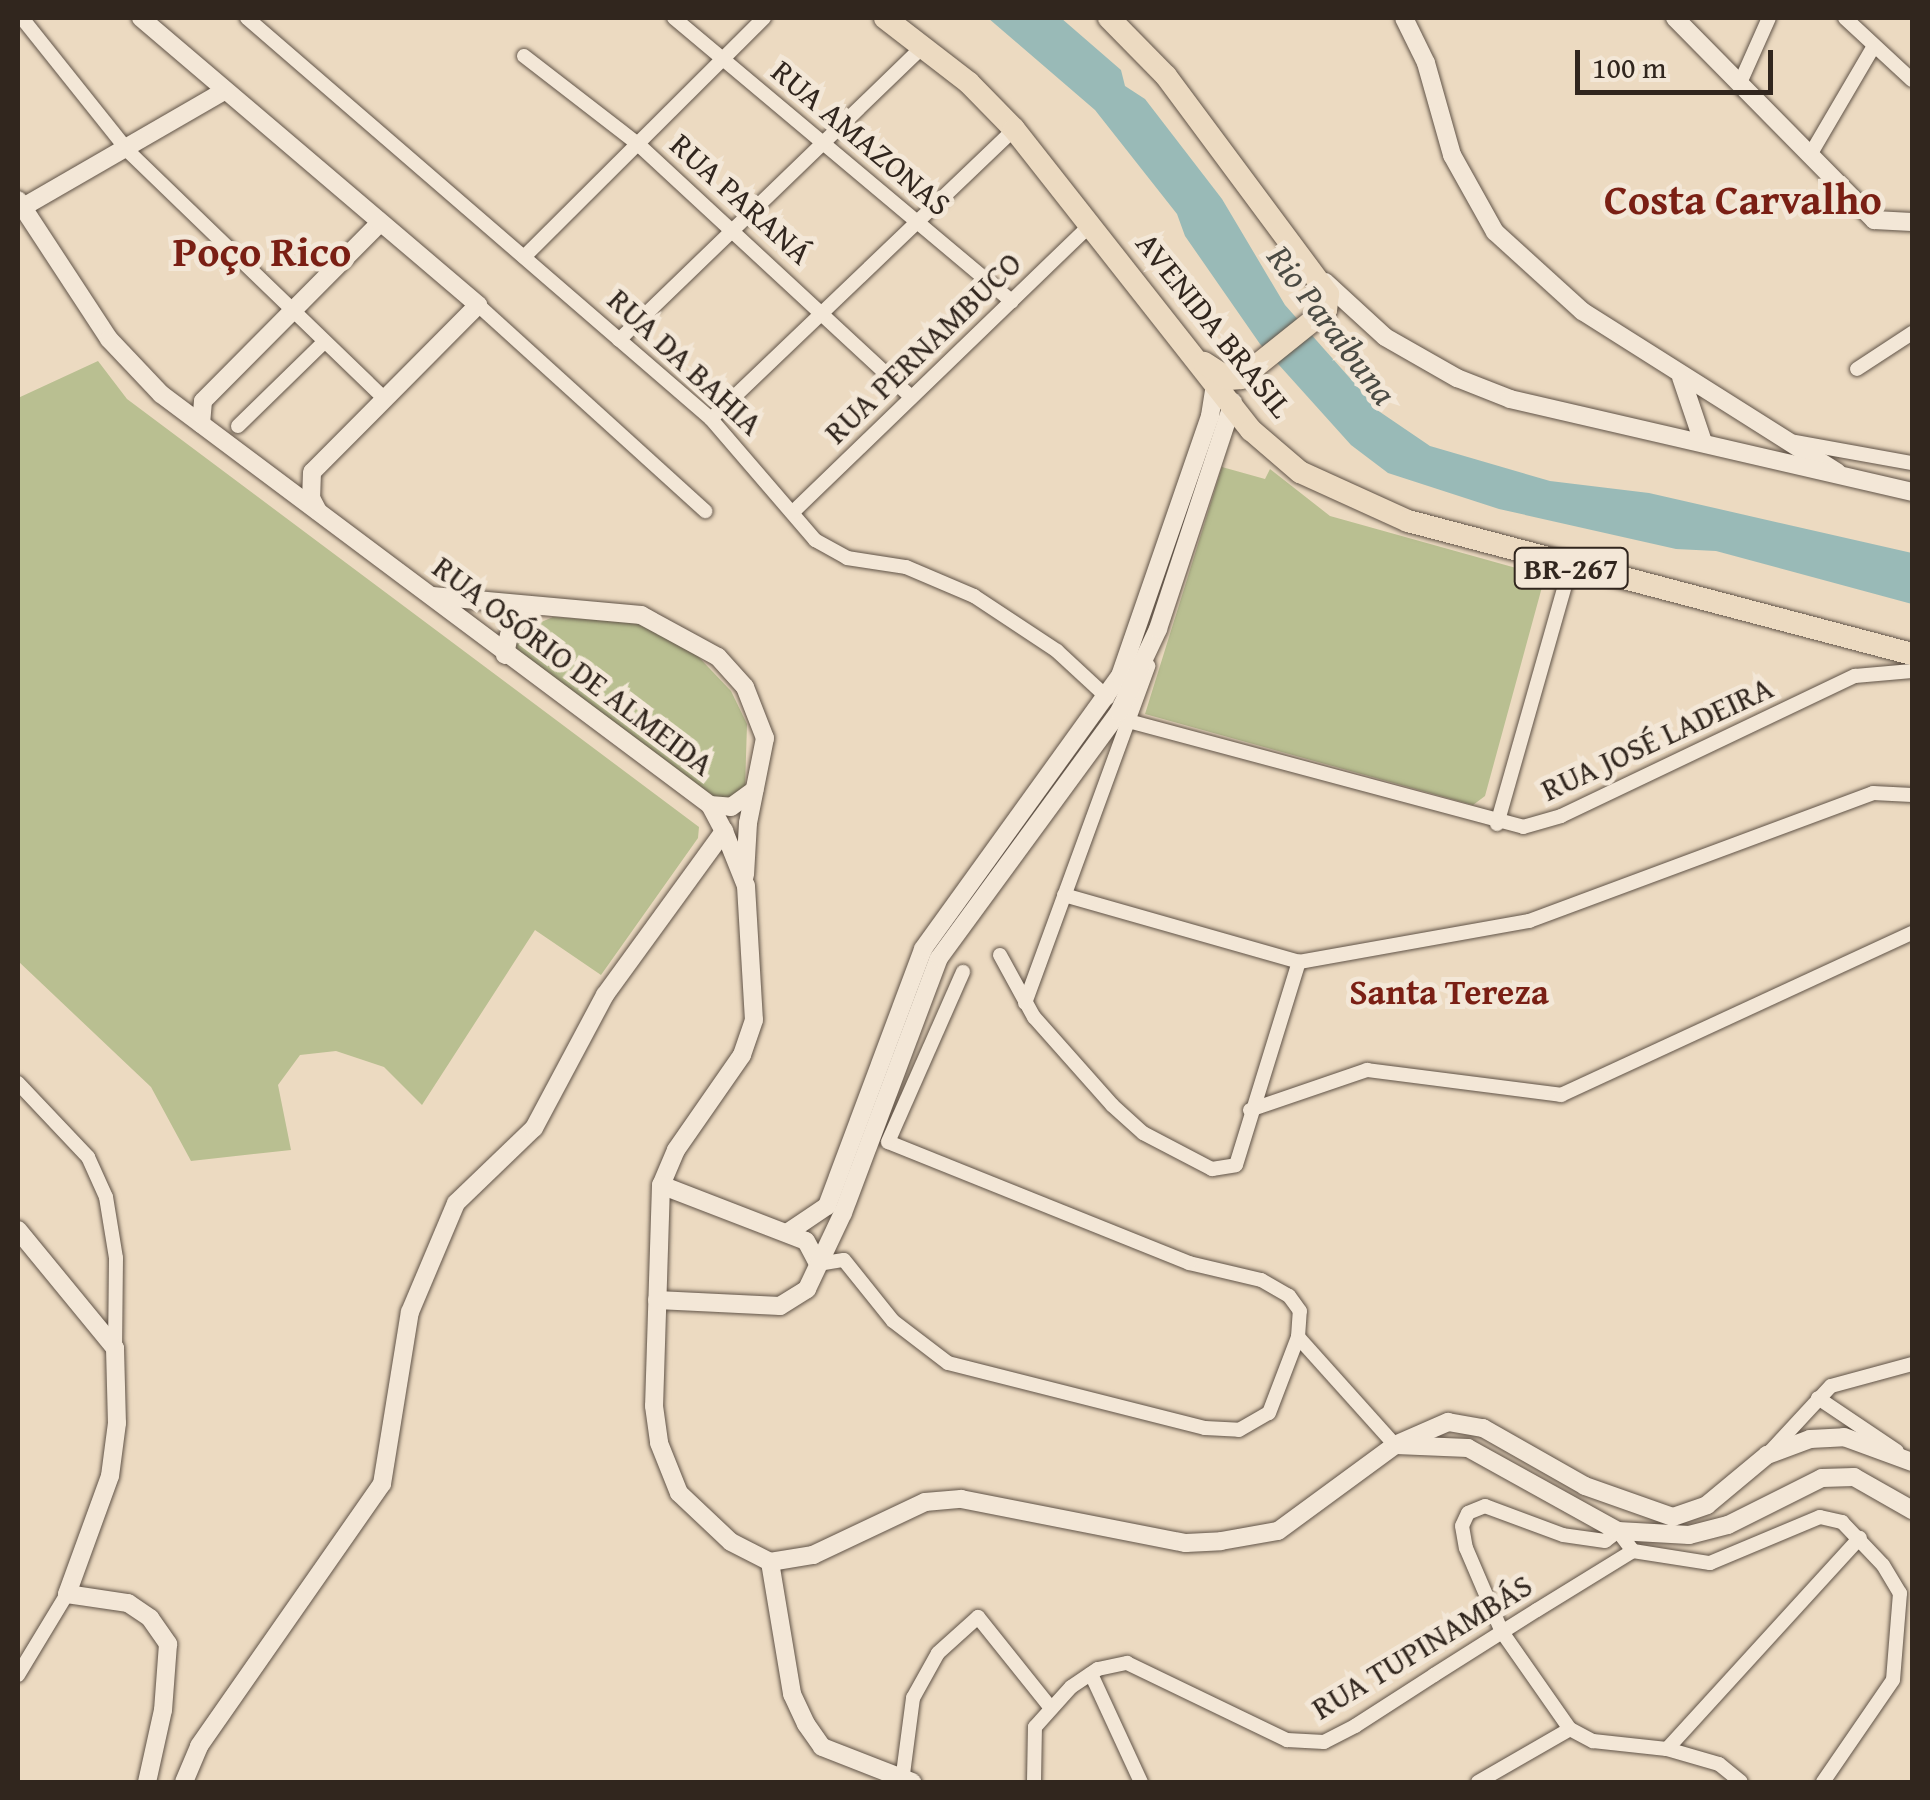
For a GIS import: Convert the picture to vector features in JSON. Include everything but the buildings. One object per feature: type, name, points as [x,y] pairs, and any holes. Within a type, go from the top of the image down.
[{"type":"highway","name":"AVENIDA BRASIL","points":[[884,18],[923,46],[1014,129],[1251,430],[1300,472],[1354,502],[1570,568],[1912,654]]},
{"type":"highway","points":[[1109,18],[1166,76],[1324,282],[1323,312],[1246,374],[1229,379],[1197,358]]},
{"type":"highway","points":[[1246,374],[1251,430]]},
{"type":"main road","points":[[141,18],[478,305],[312,472],[290,478],[265,473]]},
{"type":"main road","points":[[1404,18],[1426,63],[1452,155],[1495,232],[1582,312],[1681,378],[1848,477]]},
{"type":"main road","points":[[1674,18],[1874,220],[1912,222]]},
{"type":"main road","points":[[19,206],[128,151],[224,92]]},
{"type":"main road","name":"RUA OSÓRIO DE ALMEIDA","points":[[19,206],[108,339],[144,379],[505,655],[705,801],[724,831],[746,886],[754,1020],[742,1055],[676,1150],[661,1184],[654,1406],[672,1478],[703,1520],[770,1562]]},
{"type":"main road","points":[[201,424],[203,401],[380,223]]},
{"type":"main road","points":[[1324,282],[1357,314],[1456,378],[1510,399],[1912,492]]},
{"type":"main road","points":[[1323,312],[1357,314]]},
{"type":"main road","points":[[1120,711],[1189,506],[1246,374]]},
{"type":"main road","points":[[1681,378],[1703,442]]},
{"type":"main road","points":[[656,1300],[790,1304],[807,1289],[923,949],[1037,806],[1120,711],[1158,629],[1214,385]]},
{"type":"main road","points":[[1669,434],[1692,410]]},
{"type":"main road","points":[[312,472],[311,498],[321,516]]},
{"type":"main road","points":[[426,594],[641,615],[708,650],[745,686],[760,718],[765,758],[753,791],[748,823],[746,886]]},
{"type":"main road","points":[[505,655],[509,635],[529,606]]},
{"type":"main road","points":[[705,801],[731,807],[753,791]]},
{"type":"main road","points":[[184,1782],[199,1746],[382,1484],[410,1312],[456,1204],[534,1128],[605,995],[753,791]]},
{"type":"main road","points":[[705,801],[710,812],[710,853]]},
{"type":"main road","points":[[661,1184],[806,1242],[818,1264]]},
{"type":"main road","points":[[787,1233],[835,1209]]},
{"type":"main road","points":[[18,1230],[115,1348],[118,1422],[110,1476],[66,1594],[128,1603],[150,1618],[168,1644],[168,1677],[147,1782]]},
{"type":"main road","points":[[906,1780],[822,1746],[806,1724],[792,1694],[770,1562],[813,1555],[924,1502],[962,1499],[1186,1543],[1240,1538],[1278,1531],[1396,1445],[1448,1422],[1483,1428],[1624,1504],[1673,1517],[1692,1514],[1767,1455],[1810,1439],[1844,1437],[1911,1460]]},
{"type":"main road","points":[[1396,1445],[1457,1445],[1618,1531],[1689,1535],[1728,1525],[1822,1478],[1854,1478],[1912,1510]]},
{"type":"main road","points":[[1526,1481],[1541,1484],[1563,1474]]},
{"type":"main road","points":[[1618,1531],[1624,1504]]},
{"type":"street","points":[[22,18],[128,151],[385,399]]},
{"type":"street","name":"RUA DA BAHIA","points":[[246,18],[711,420],[815,540],[847,558],[906,568],[974,596],[1057,651],[1120,711]]},
{"type":"street","name":"RUA AMAZONAS","points":[[674,18],[1012,302]]},
{"type":"street","points":[[524,258],[727,61],[764,18]]},
{"type":"street","points":[[1740,83],[1769,18]]},
{"type":"street","points":[[1844,18],[1912,80]]},
{"type":"street","points":[[619,340],[736,232],[923,46]]},
{"type":"street","points":[[1810,155],[1874,46]]},
{"type":"street","name":"RUA PARANÁ","points":[[524,56],[639,144],[910,396]]},
{"type":"street","points":[[711,420],[826,314],[1014,129]]},
{"type":"street","name":"RUA PERNAMBUCO","points":[[794,512],[1092,224]]},
{"type":"street","points":[[478,305],[705,511]]},
{"type":"street","points":[[1856,369],[1912,332]]},
{"type":"street","points":[[238,426],[324,342]]},
{"type":"street","points":[[1794,442],[1912,463]]},
{"type":"street","points":[[1496,824],[1570,568]]},
{"type":"street","name":"RUA JOSÉ LADEIRA","points":[[1120,711],[1496,824],[1523,827],[1561,816],[1854,676],[1912,672]]},
{"type":"street","points":[[1025,1003],[1116,745],[1120,711]]},
{"type":"street","points":[[1064,894],[1298,962],[1529,921],[1873,793],[1912,795]]},
{"type":"street","points":[[1250,1110],[1367,1070],[1394,1070],[1539,1098],[1562,1095],[1912,934]]},
{"type":"street","points":[[1000,955],[1025,1003],[1071,1062],[1143,1133],[1212,1169],[1236,1165],[1298,962]]},
{"type":"street","points":[[818,1264],[844,1260],[893,1322],[948,1363],[1205,1428],[1239,1430],[1269,1413],[1298,1338],[1300,1311],[1262,1280],[1189,1263],[888,1142],[963,972]]},
{"type":"street","points":[[18,1083],[88,1157],[106,1197],[116,1258],[115,1348]]},
{"type":"street","points":[[1298,1338],[1396,1445]]},
{"type":"street","points":[[1767,1455],[1818,1398],[1850,1378],[1912,1364]]},
{"type":"street","points":[[1818,1398],[1911,1460]]},
{"type":"street","points":[[1735,1781],[1719,1764],[1666,1749],[1594,1741],[1570,1729],[1502,1632],[1466,1548],[1462,1526],[1468,1514],[1484,1506],[1563,1535],[1605,1541],[1618,1531],[1634,1551],[1710,1563],[1820,1517],[1842,1522],[1860,1538],[1900,1593],[1894,1680],[1823,1782]]},
{"type":"street","points":[[1666,1749],[1860,1538]]},
{"type":"street","name":"RUA TUPINAMBÁS","points":[[1095,1671],[1127,1663],[1287,1740],[1324,1742],[1634,1551]]},
{"type":"street","points":[[18,1675],[66,1594]]},
{"type":"street","points":[[906,1780],[913,1698],[938,1652],[978,1617],[1051,1708]]},
{"type":"street","points":[[1034,1782],[1035,1727],[1095,1671],[1141,1782]]},
{"type":"street","points":[[1478,1782],[1570,1729]]},
{"type":"green space","points":[[98,361],[127,399],[699,827],[698,838],[601,975],[535,930],[422,1105],[384,1067],[336,1051],[300,1055],[278,1085],[291,1150],[191,1161],[151,1087],[18,961],[18,398]]},
{"type":"green space","points":[[1222,467],[1265,479],[1270,469],[1330,516],[1545,576],[1485,796],[1473,805],[1145,714]]},
{"type":"green space","points":[[553,617],[636,623],[691,649],[731,691],[747,724],[745,789],[728,801],[710,798],[516,650],[518,632]]},
{"type":"water","name":"Rio Paraibuna","points":[[988,18],[1061,18],[1121,70],[1125,86],[1145,99],[1222,199],[1285,305],[1380,412],[1430,446],[1550,481],[1649,493],[1912,553],[1912,604],[1716,551],[1676,549],[1499,509],[1388,473],[1351,445],[1260,344],[1185,236],[1177,214],[1095,110]]},
{"type":"district","name":"Costa Carvalho","points":[[1743,199]]},
{"type":"district","name":"Poço Rico","points":[[262,251]]},
{"type":"district","name":"Santa Tereza","points":[[1449,992]]}]
